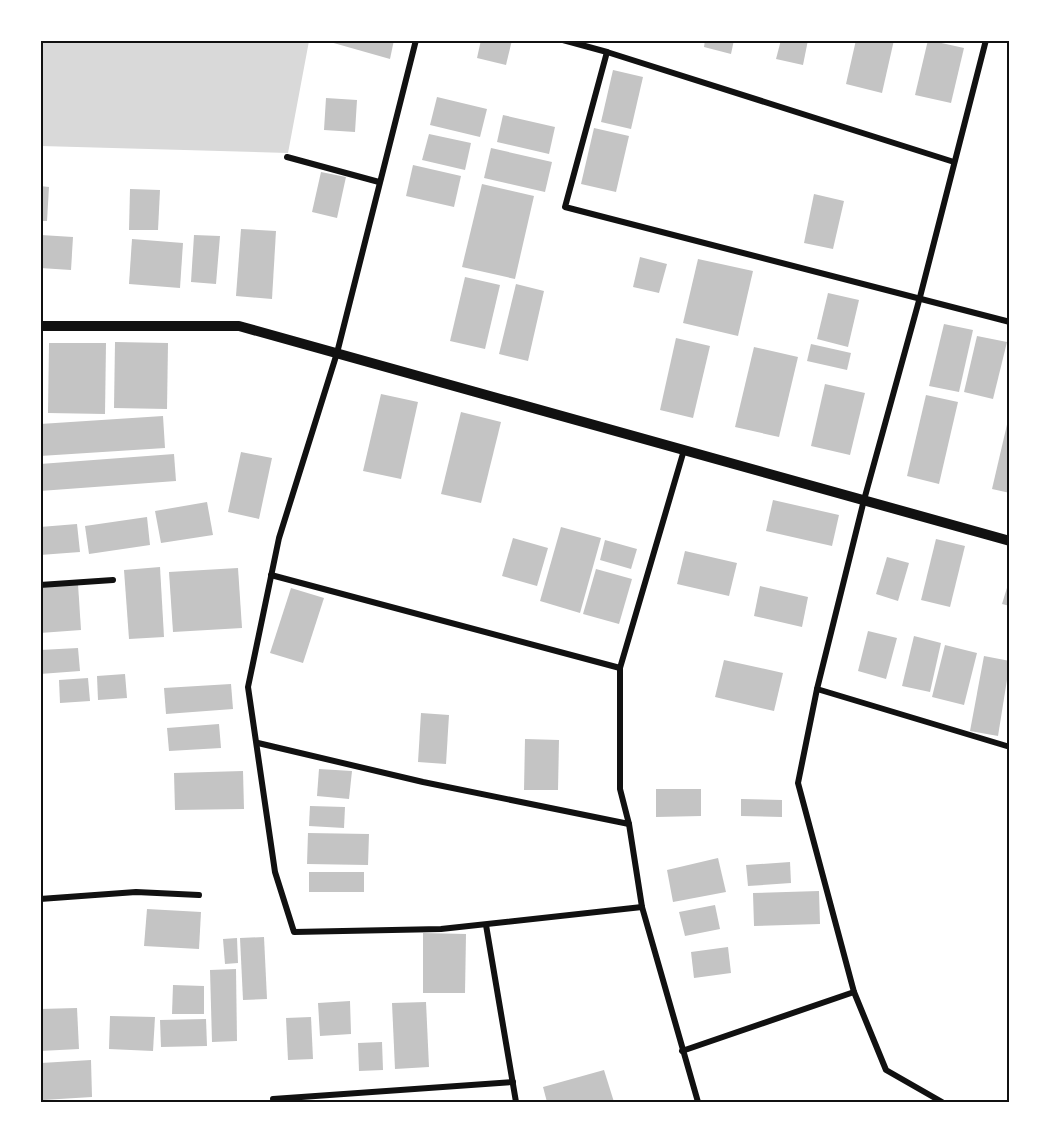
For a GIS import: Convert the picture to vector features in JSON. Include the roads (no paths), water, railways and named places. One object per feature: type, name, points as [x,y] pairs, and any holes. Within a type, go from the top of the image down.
[{"type":"street","points":[[416,40],[337,353],[279,538],[248,687],[258,743],[274,872],[294,932],[486,925],[642,907]]},
{"type":"street","points":[[562,40],[607,52],[954,162]]},
{"type":"street","points":[[942,1102],[886,1070],[854,992],[798,783],[817,689],[864,500],[920,297],[986,40]]},
{"type":"street","points":[[607,52],[565,207],[1010,322]]},
{"type":"street","points":[[287,157],[379,182]]},
{"type":"street","points":[[40,326],[239,326],[1010,541]]},
{"type":"street","points":[[684,450],[620,668],[620,789],[629,824],[642,907],[698,1102]]},
{"type":"street","points":[[271,575],[620,668]]},
{"type":"street","points":[[40,585],[113,580]]},
{"type":"street","points":[[817,689],[1010,747]]},
{"type":"street","points":[[258,743],[423,782],[629,824]]},
{"type":"street","points":[[40,899],[136,892],[199,895]]},
{"type":"street","points":[[486,925],[516,1102]]},
{"type":"street","points":[[682,1051],[854,992]]},
{"type":"street","points":[[273,1099],[513,1082]]},
{"type":"street","points":[[348,1095],[351,1102]]}]
